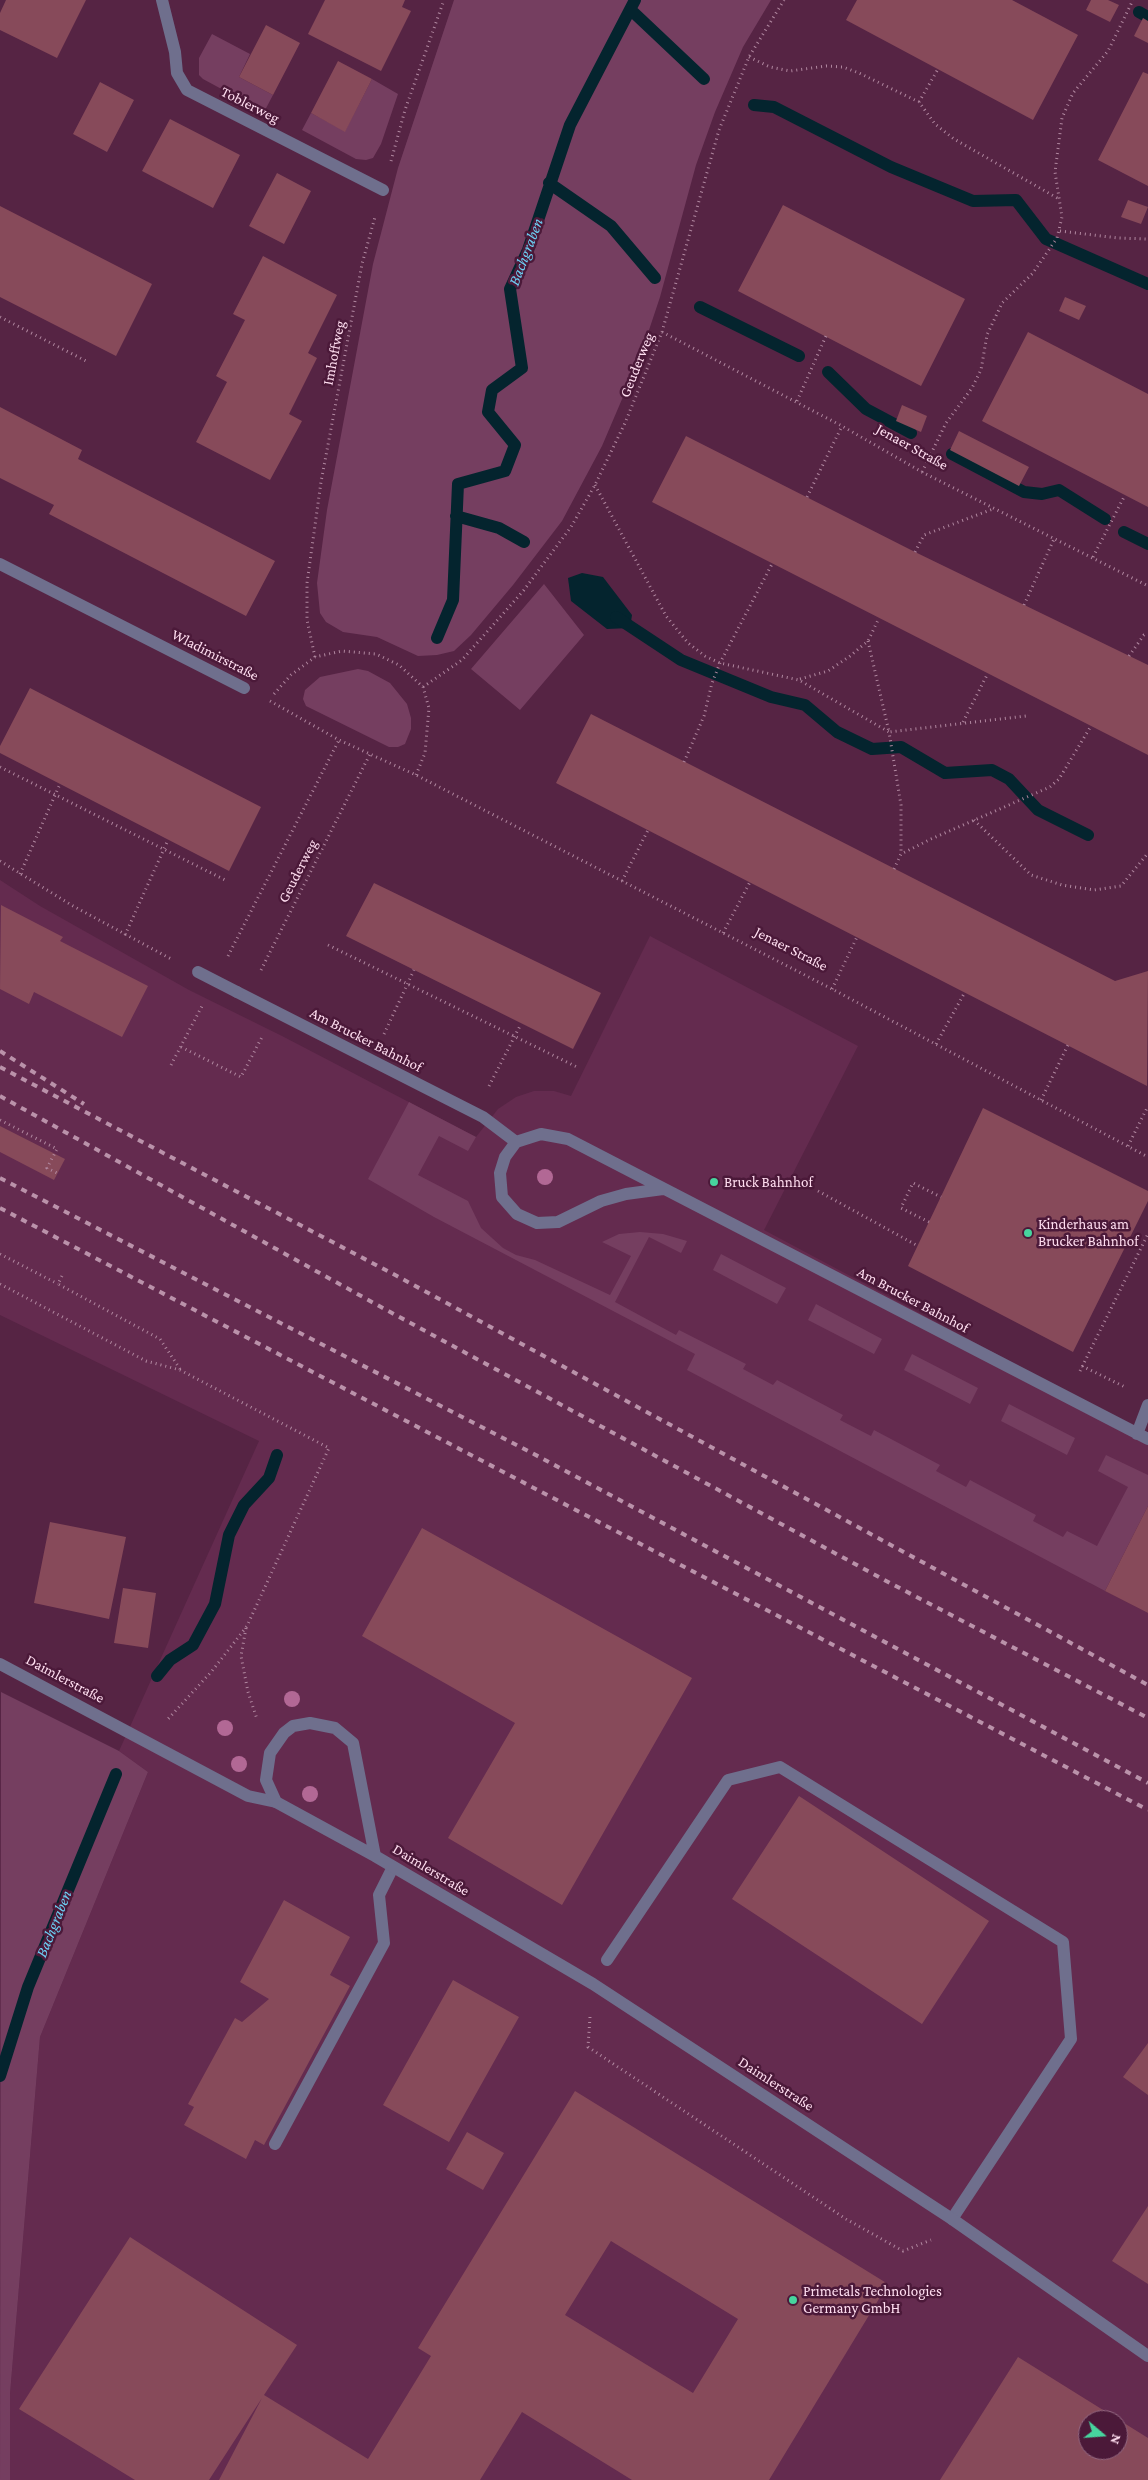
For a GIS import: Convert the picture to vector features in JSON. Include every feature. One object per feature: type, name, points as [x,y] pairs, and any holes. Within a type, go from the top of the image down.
[{"type":"street","name":"Toblerweg","points":[[162,0],[175,52],[177,74],[187,90],[383,190]]},
{"type":"street","name":"Wladimirstraße","points":[[0,564],[244,688]]},
{"type":"street","name":"Am Brucker Bahnhof","points":[[198,972],[474,1113],[516,1142],[541,1134],[568,1139],[663,1189],[722,1217],[1142,1437]]},
{"type":"street","points":[[516,1142],[505,1157],[500,1173],[502,1197],[517,1214],[537,1223],[558,1222],[601,1201],[626,1194],[663,1189]]},
{"type":"street","points":[[1142,1437],[1148,1405]]},
{"type":"street","name":"Daimlerstraße","points":[[0,1664],[146,1740],[248,1796],[276,1802],[375,1856],[593,1984],[952,2219],[1148,2356]]},
{"type":"street","name":"Daimlerstraße","points":[[276,1802],[266,1780],[270,1754],[284,1733],[293,1726],[310,1723],[335,1728],[353,1743],[375,1856]]},
{"type":"street","points":[[607,1960],[728,1780],[780,1767],[1063,1942],[1071,2039],[952,2219]]},
{"type":"street","points":[[276,2144],[384,1943],[379,1895],[393,1867]]},
{"type":"path","name":"Imhoffweg","points":[[315,657],[307,620],[307,583],[321,482],[362,264],[405,110],[444,0]]},
{"type":"path","name":"Geuderweg","points":[[422,687],[462,660],[524,590],[571,527],[595,485],[625,423],[662,332],[718,130],[749,58],[784,0]]},
{"type":"path","points":[[922,472],[946,423],[972,388],[980,370],[987,335],[1002,303],[1033,273],[1050,251],[1057,238],[1062,217],[1055,172],[1062,118],[1073,93],[1108,51],[1133,0]]},
{"type":"path","points":[[749,58],[770,67],[790,71],[826,66],[843,67],[918,102],[935,124],[954,139],[1060,199]]},
{"type":"path","points":[[918,102],[938,69]]},
{"type":"path","points":[[1060,231],[1118,238],[1148,239]]},
{"type":"path","points":[[0,317],[88,362]]},
{"type":"path","name":"Jenaer Straße","points":[[662,332],[797,401],[922,472],[1148,586]]},
{"type":"path","points":[[797,401],[826,336]]},
{"type":"path","points":[[808,497],[842,426]]},
{"type":"path","points":[[595,485],[666,616],[688,642],[705,656],[720,663],[799,680],[889,732],[1026,716]]},
{"type":"path","points":[[1093,558],[1125,495]]},
{"type":"path","points":[[915,552],[924,535],[994,509]]},
{"type":"path","points":[[1024,605],[1054,539]]},
{"type":"path","points":[[684,762],[704,716],[712,684],[720,663],[772,564]]},
{"type":"path","points":[[799,680],[828,671],[868,641],[879,618]]},
{"type":"path","points":[[1129,656],[1144,635],[1148,634]]},
{"type":"path","points":[[868,641],[889,732],[901,805],[901,854],[894,869]]},
{"type":"path","points":[[315,657],[342,651],[376,654],[399,665],[422,687],[429,708],[428,730],[425,753],[416,775]]},
{"type":"path","name":"Wladimirstraße","points":[[315,657],[291,675],[268,700],[339,740],[416,775]]},
{"type":"path","points":[[963,723],[988,673]]},
{"type":"path","points":[[901,854],[974,820],[1043,792],[1059,779],[1092,726]]},
{"type":"path","points":[[224,963],[339,740]]},
{"type":"path","name":"Geuderweg","points":[[242,995],[370,754]]},
{"type":"path","points":[[0,767],[227,881]]},
{"type":"path","name":"Jenaer Straße","points":[[416,775],[832,989],[1148,1156]]},
{"type":"path","points":[[20,874],[60,784]]},
{"type":"path","points":[[974,820],[1031,875],[1062,885],[1094,890],[1121,886],[1148,853]]},
{"type":"path","points":[[622,881],[648,830]]},
{"type":"path","points":[[125,935],[168,840]]},
{"type":"path","points":[[0,861],[125,935],[166,956]]},
{"type":"path","points":[[723,933],[750,882]]},
{"type":"path","points":[[832,989],[857,937]]},
{"type":"path","points":[[328,944],[579,1068]]},
{"type":"path","points":[[372,1062],[414,970]]},
{"type":"path","points":[[936,1044],[965,992]]},
{"type":"path","points":[[171,1065],[203,1005]]},
{"type":"path","points":[[181,1047],[241,1076],[275,1012]]},
{"type":"path","points":[[474,1113],[522,1024]]},
{"type":"path","points":[[1041,1100],[1068,1045]]},
{"type":"path","points":[[1128,1146],[1148,1106]]},
{"type":"path","points":[[0,1120],[57,1149],[47,1168],[59,1174]]},
{"type":"path","points":[[930,1222],[901,1208],[913,1184],[942,1197]]},
{"type":"path","points":[[818,1191],[918,1246]]},
{"type":"path","points":[[1066,1398],[1148,1234]]},
{"type":"path","points":[[0,1254],[160,1339],[180,1370]]},
{"type":"path","points":[[58,1284],[62,1276]]},
{"type":"path","points":[[0,1284],[146,1362],[180,1370],[329,1448],[247,1626],[212,1671],[146,1740]]},
{"type":"path","points":[[1082,1366],[1131,1390]]},
{"type":"path","points":[[247,1626],[241,1656],[248,1692],[256,1718],[274,1748]]},
{"type":"path","points":[[593,1984],[588,2047],[846,2219],[903,2251],[940,2237],[952,2219]]},
{"type":"shaded area","points":[[454,0],[771,0],[743,47],[715,112],[696,165],[660,297],[640,357],[602,446],[562,521],[513,585],[471,635],[454,651],[437,655],[418,656],[377,637],[343,632],[326,622],[320,613],[317,583],[327,510],[373,264],[398,168]]},
{"type":"shaded area","points":[[212,34],[250,54],[239,77],[273,95],[264,112],[199,75],[199,58]]},
{"type":"shaded area","points":[[372,79],[398,94],[381,144],[373,158],[366,160],[356,159],[302,130],[311,113],[345,131]]},
{"type":"shaded area","points":[[544,584],[584,635],[520,710],[471,669]]},
{"type":"shaded area","points":[[358,669],[368,671],[390,683],[407,704],[411,718],[411,729],[405,744],[398,747],[389,747],[306,706],[303,699],[305,690],[320,677]]},
{"type":"shaded area","points":[[0,880],[40,906],[189,990],[476,1137],[498,1109],[516,1097],[534,1091],[554,1091],[571,1096],[650,936],[858,1046],[764,1230],[1148,1435],[1148,1476],[1090,1583],[1148,1613],[1148,2480],[10,2480],[10,2394],[40,2037],[148,1772],[119,1751],[259,1441],[0,1315]]},
{"type":"shaded area","points":[[409,1102],[476,1137],[468,1151],[439,1136],[418,1175],[468,1201],[481,1228],[503,1248],[516,1255],[535,1260],[610,1295],[631,1256],[602,1242],[619,1234],[640,1232],[663,1234],[687,1241],[681,1253],[649,1237],[615,1302],[676,1335],[679,1330],[746,1364],[743,1369],[773,1385],[777,1380],[843,1415],[840,1420],[871,1436],[874,1430],[940,1465],[936,1471],[966,1487],[970,1480],[1036,1515],[1033,1521],[1063,1537],[1067,1531],[1097,1546],[1128,1487],[1098,1471],[1106,1455],[1148,1475],[1148,1506],[1105,1591],[687,1370],[695,1354],[434,1217],[368,1179]]},
{"type":"shaded area","points":[[721,1254],[786,1288],[777,1304],[713,1270]]},
{"type":"shaded area","points":[[816,1304],[882,1339],[874,1354],[808,1320]]},
{"type":"shaded area","points":[[912,1354],[978,1388],[970,1404],[904,1370]]},
{"type":"shaded area","points":[[1009,1404],[1075,1438],[1067,1455],[1001,1421]]},
{"type":"shaded area","points":[[1,1692],[119,1751],[148,1772],[40,2037],[10,2394],[10,2480],[0,2480]]},
{"type":"water","points":[[582,573],[603,577],[632,615],[630,628],[607,629],[571,601],[568,578]]},
{"type":"building","points":[[6,0],[86,0],[57,58],[0,30],[0,13]]},
{"type":"building","points":[[325,0],[405,0],[402,7],[411,11],[381,71],[308,34]]},
{"type":"building","points":[[857,0],[1012,0],[1078,35],[1033,120],[846,20]]},
{"type":"building","points":[[1091,0],[1108,0],[1119,5],[1110,22],[1086,10]]},
{"type":"building","points":[[1143,18],[1148,21],[1148,43],[1134,36]]},
{"type":"building","points":[[266,25],[300,43],[273,95],[239,77]]},
{"type":"building","points":[[338,61],[372,79],[345,132],[311,113]]},
{"type":"building","points":[[1143,72],[1148,74],[1148,186],[1098,160]]},
{"type":"building","points":[[100,82],[134,100],[107,152],[73,134]]},
{"type":"building","points":[[170,119],[240,155],[213,208],[142,171]]},
{"type":"building","points":[[277,173],[311,191],[284,244],[249,226]]},
{"type":"building","points":[[1128,200],[1148,207],[1141,224],[1121,217]]},
{"type":"building","points":[[783,205],[965,299],[921,386],[738,291]]},
{"type":"building","points":[[0,206],[152,284],[116,356],[0,297]]},
{"type":"building","points":[[263,256],[337,295],[308,353],[317,358],[289,414],[302,421],[270,480],[196,442],[227,382],[216,376],[245,320],[233,314]]},
{"type":"building","points":[[1065,297],[1086,306],[1079,320],[1059,311]]},
{"type":"building","points":[[1028,332],[1148,394],[1148,507],[982,421]]},
{"type":"building","points":[[902,405],[927,416],[921,432],[896,421]]},
{"type":"building","points":[[0,407],[82,450],[78,459],[275,561],[246,616],[49,514],[54,505],[0,478]]},
{"type":"building","points":[[959,431],[1029,467],[1019,486],[950,450]]},
{"type":"building","points":[[686,436],[915,552],[1148,665],[1148,755],[652,502]]},
{"type":"building","points":[[30,688],[261,807],[229,871],[0,753],[0,746]]},
{"type":"building","points":[[591,714],[1115,981],[1148,971],[1147,1086],[556,783]]},
{"type":"building","points":[[374,883],[601,993],[573,1049],[346,936]]},
{"type":"building","points":[[1,905],[63,937],[60,941],[148,986],[122,1037],[34,992],[29,1004],[0,989]]},
{"type":"building","name":"Kinderhaus am Brucker Bahnhof","points":[[983,1108],[1148,1191],[1148,1201],[1073,1352],[908,1266]]},
{"type":"building","points":[[0,1126],[65,1159],[54,1180],[0,1152]]},
{"type":"building","points":[[1148,1506],[1148,1613],[1105,1591]]},
{"type":"building","points":[[50,1522],[126,1537],[109,1619],[34,1603]]},
{"type":"building","points":[[422,1528],[692,1678],[562,1905],[448,1838],[515,1723],[362,1636]]},
{"type":"building","points":[[123,1588],[156,1593],[148,1648],[114,1643]]},
{"type":"building","points":[[799,1796],[989,1921],[922,2024],[732,1899]]},
{"type":"building","points":[[284,1900],[350,1937],[330,1975],[350,1986],[264,2145],[255,2140],[246,2159],[184,2125],[194,2107],[188,2104],[235,2018],[242,2022],[269,1999],[240,1982]]},
{"type":"building","points":[[453,1980],[519,2017],[449,2142],[383,2105]]},
{"type":"building","points":[[1148,2043],[1148,2095],[1123,2077]]},
{"type":"building","name":"Primetals Technologies Germany GmbH","points":[[575,2091],[888,2284],[769,2480],[632,2480],[522,2412],[480,2480],[219,2480],[262,2398],[209,2480],[135,2480],[19,2409],[130,2237],[297,2345],[264,2395],[368,2459],[431,2356],[418,2348]],"holes":[[[611,2241],[738,2319],[693,2393],[565,2315]]]},
{"type":"building","points":[[467,2132],[504,2153],[483,2190],[446,2169]]},
{"type":"building","points":[[1148,2206],[1148,2284],[1112,2261]]},
{"type":"building","points":[[1018,2357],[1103,2410],[1078,2410],[1078,2460],[1128,2460],[1128,2426],[1148,2438],[1148,2480],[940,2480]]},
{"type":"waterway","name":"Bachgraben","points":[[437,638],[453,600],[458,484],[505,471],[515,445],[488,412],[492,390],[522,368],[510,289],[528,250],[570,125],[635,0]]},
{"type":"waterway","points":[[632,11],[704,79]]},
{"type":"waterway","points":[[1139,12],[1148,17]]},
{"type":"waterway","points":[[754,105],[774,107],[891,167],[973,201],[1016,200],[1046,239],[1148,284]]},
{"type":"waterway","points":[[549,183],[611,226],[655,278]]},
{"type":"waterway","points":[[700,307],[799,356]]},
{"type":"waterway","points":[[828,372],[866,409],[911,433]]},
{"type":"waterway","points":[[952,454],[1024,492],[1042,494],[1059,490],[1105,519]]},
{"type":"waterway","points":[[456,516],[499,528],[524,542]]},
{"type":"waterway","points":[[1124,532],[1148,544]]},
{"type":"waterway","points":[[616,617],[681,660],[771,697],[805,705],[837,732],[872,749],[901,747],[945,773],[992,770],[1009,779],[1038,810],[1088,835]]},
{"type":"waterway","name":"Bachgraben","points":[[157,1676],[170,1660],[193,1645],[215,1604],[229,1535],[244,1505],[269,1478],[277,1455]]},
{"type":"waterway","name":"Bachgraben","points":[[0,2076],[28,1987],[116,1774]]},
{"type":"railway","points":[[0,1051],[84,1104]]},
{"type":"railway","points":[[0,1067],[397,1276],[1148,1685]]},
{"type":"railway","points":[[0,1096],[381,1307],[890,1583],[1148,1718]]},
{"type":"railway","points":[[0,1178],[532,1453],[1148,1783]]},
{"type":"railway","points":[[0,1208],[1148,1810]]},
{"type":"place","name":"Bruck Bahnhof","points":[[714,1182]]},
{"type":"place","name":"Kinderhaus am Brucker Bahnhof","points":[[1028,1233]]},
{"type":"place","name":"Primetals Technologies Germany GmbH","points":[[793,2300]]}]
